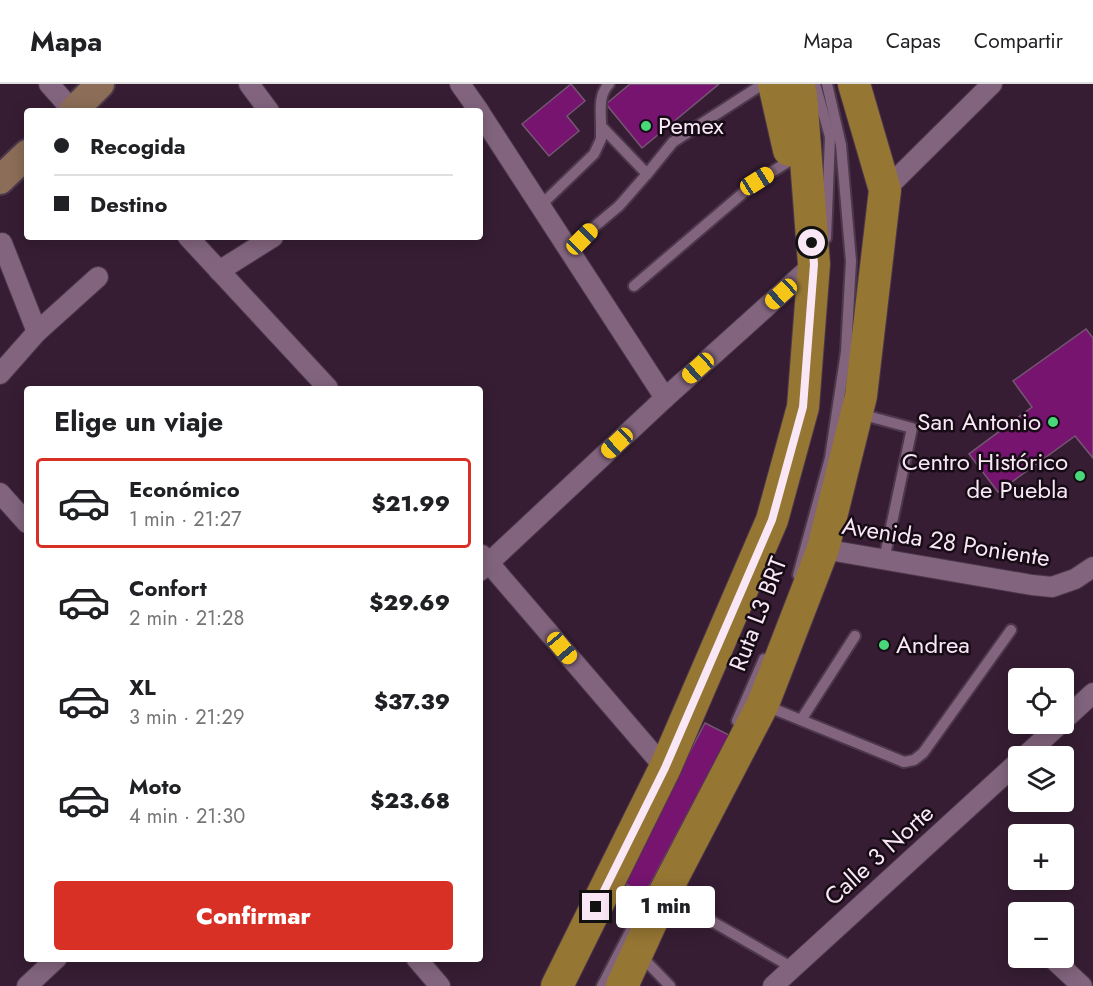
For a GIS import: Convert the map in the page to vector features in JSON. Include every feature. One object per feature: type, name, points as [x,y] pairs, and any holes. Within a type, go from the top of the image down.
[{"type":"main road","points":[[76,108],[100,84]]},
{"type":"main road","points":[[557,986],[674,762],[772,520],[803,407],[820,257],[798,84]]},
{"type":"main road","points":[[854,84],[885,190]]},
{"type":"main road","points":[[622,986],[664,894],[763,704],[823,549],[861,396],[885,190],[873,84]]},
{"type":"main road","points":[[755,87],[791,160],[820,257]]},
{"type":"main road","points":[[0,180],[24,157]]},
{"type":"street","points":[[49,84],[70,108]]},
{"type":"street","points":[[249,84],[266,108]]},
{"type":"street","points":[[460,84],[476,108]]},
{"type":"street","points":[[885,190],[992,84]]},
{"type":"street","points":[[483,119],[665,398]]},
{"type":"street","points":[[191,240],[326,386]]},
{"type":"street","points":[[219,271],[268,240]]},
{"type":"street","points":[[2,243],[37,332]]},
{"type":"street","points":[[674,762],[483,562],[820,257]]},
{"type":"street","points":[[0,374],[37,332],[98,277]]},
{"type":"street","points":[[0,493],[24,520]]},
{"type":"street","name":"Avenida 28 Poniente","points":[[823,549],[1052,587],[1075,579],[1093,567]]},
{"type":"street","points":[[1074,711],[1093,693]]},
{"type":"street","points":[[1036,746],[1049,734]]},
{"type":"street","name":"Calle 3 Norte","points":[[773,986],[1008,771]]},
{"type":"street","points":[[27,986],[53,962]]},
{"type":"street","points":[[419,962],[440,986]]},
{"type":"street","points":[[1063,968],[1082,986]]},
{"type":"lane","points":[[540,206],[594,154],[601,139],[601,100],[609,84]]},
{"type":"lane","points":[[570,251],[619,206],[673,141],[763,84]]},
{"type":"lane","points":[[815,84],[830,137],[820,257]]},
{"type":"lane","name":"Ruta L3 BRT","points":[[796,582],[830,458],[846,352],[850,261],[842,145],[827,84]]},
{"type":"lane","points":[[601,126],[647,174]]},
{"type":"lane","points":[[634,286],[757,181],[791,160]]},
{"type":"lane","points":[[809,424],[817,365]]},
{"type":"lane","points":[[856,413],[912,428],[884,560]]},
{"type":"lane","points":[[763,704],[904,762],[914,760],[922,753],[1011,630]]},
{"type":"lane","points":[[801,720],[855,636]]},
{"type":"lane","name":"Ruta L3 BRT","points":[[730,735],[769,648]]},
{"type":"lane","points":[[564,986],[674,762]]},
{"type":"lane","points":[[664,894],[793,968]]},
{"type":"lane","points":[[602,986],[639,914]]},
{"type":"lane","points":[[638,952],[670,986]]},
{"type":"building","points":[[571,84],[585,101],[567,116],[579,131],[549,156],[522,124]]},
{"type":"building","name":"Pemex","points":[[630,84],[719,84],[642,148],[606,104]]},
{"type":"building","name":"San Antonio","points":[[1086,329],[1093,338],[1093,458],[1075,436],[998,492],[969,454],[1032,407],[1013,381]]},
{"type":"building","points":[[705,723],[729,735],[645,894],[621,882]]},
{"type":"place","name":"Pemex","points":[[646,126]]},
{"type":"place","name":"San Antonio","points":[[1053,422]]},
{"type":"place","name":"Centro Histórico de Puebla","points":[[1080,476]]},
{"type":"place","name":"Andrea","points":[[884,645]]},
{"type":"route","points":[[596,907],[665,768],[772,520],[803,407],[814,264],[812,243]]}]
